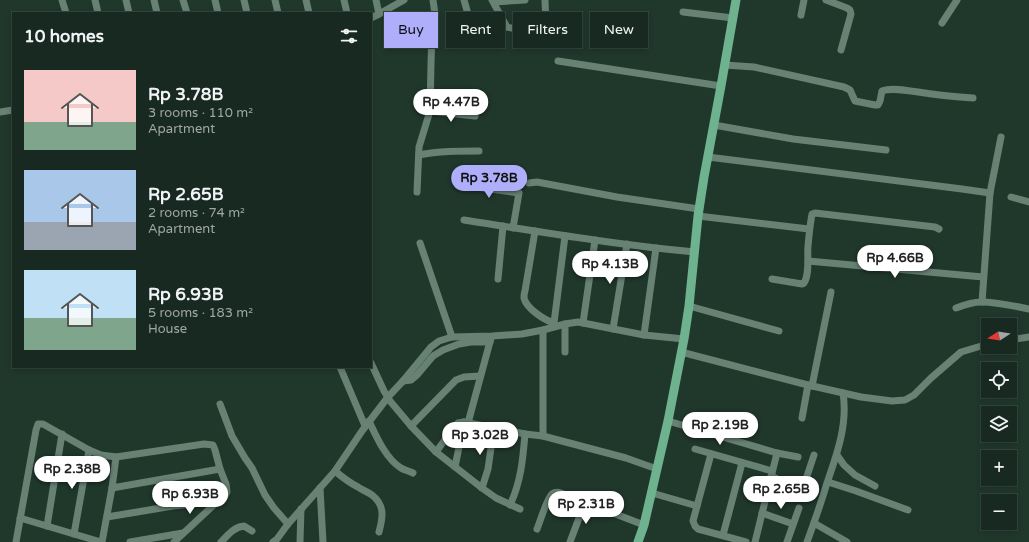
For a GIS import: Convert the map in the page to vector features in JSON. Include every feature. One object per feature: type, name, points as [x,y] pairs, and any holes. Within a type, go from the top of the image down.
[{"type":"main road","points":[[638,542],[652,493],[684,339],[699,213],[736,0]]},
{"type":"street","points":[[62,0],[66,12]]},
{"type":"street","points":[[95,0],[98,12]]},
{"type":"street","points":[[126,0],[129,12]]},
{"type":"street","points":[[154,0],[157,12]]},
{"type":"street","points":[[184,0],[187,12]]},
{"type":"street","points":[[215,0],[218,12]]},
{"type":"street","points":[[244,0],[247,12]]},
{"type":"street","points":[[275,0],[278,12]]},
{"type":"street","points":[[306,0],[309,12]]},
{"type":"street","points":[[344,0],[347,12]]},
{"type":"street","points":[[376,0],[379,14]]},
{"type":"street","points":[[372,18],[404,0]]},
{"type":"street","points":[[417,192],[419,147],[430,111],[431,51],[435,14],[433,0]]},
{"type":"street","points":[[464,0],[467,12]]},
{"type":"street","points":[[525,0],[493,1],[508,27],[542,31],[546,25],[545,0]]},
{"type":"street","points":[[801,15],[804,0]]},
{"type":"street","points":[[826,0],[850,10],[851,14],[841,50]]},
{"type":"street","points":[[942,23],[958,0]]},
{"type":"street","points":[[683,12],[733,18]]},
{"type":"street","points":[[558,62],[721,86]]},
{"type":"street","points":[[725,65],[754,67],[844,87],[850,90],[856,102],[875,105],[880,102],[882,91],[887,90],[901,90],[934,95],[973,98]]},
{"type":"street","points":[[0,112],[12,110]]},
{"type":"street","points":[[430,111],[475,116]]},
{"type":"street","points":[[714,125],[793,139],[886,150]]},
{"type":"street","points":[[982,302],[990,193],[1001,137]]},
{"type":"street","points":[[418,154],[446,151],[479,151]]},
{"type":"street","points":[[708,157],[990,193]]},
{"type":"street","points":[[529,183],[537,182],[699,213],[809,229]]},
{"type":"street","points":[[462,185],[519,193],[513,228]]},
{"type":"street","points":[[1011,198],[1029,202]]},
{"type":"street","points":[[772,279],[802,284],[806,280],[809,229],[812,214],[815,213],[935,227],[939,229]]},
{"type":"street","points":[[464,220],[566,236],[695,252]]},
{"type":"street","points":[[498,279],[503,226]]},
{"type":"street","points":[[535,231],[524,299],[528,306],[536,313],[554,325]]},
{"type":"street","points":[[554,325],[566,236]]},
{"type":"street","points":[[583,323],[595,240]]},
{"type":"street","points":[[420,243],[452,337]]},
{"type":"street","points":[[613,329],[627,244]]},
{"type":"street","points":[[644,335],[656,248]]},
{"type":"street","points":[[808,261],[983,277]]},
{"type":"street","points":[[802,418],[831,292]]},
{"type":"street","points":[[956,308],[982,302],[1029,309]]},
{"type":"street","points":[[689,306],[779,331]]},
{"type":"street","points":[[403,381],[411,380],[433,356],[443,350],[459,344],[543,330],[554,325],[578,322],[644,335],[684,339]]},
{"type":"street","points":[[565,324],[565,352]]},
{"type":"street","points":[[543,330],[543,436]]},
{"type":"street","points":[[273,542],[335,471],[367,423],[431,346],[439,341],[452,337],[491,339]]},
{"type":"street","points":[[1017,339],[1029,337]]},
{"type":"street","points":[[454,467],[491,339]]},
{"type":"street","points":[[681,352],[810,386],[861,397],[892,401],[905,400],[914,395],[961,352],[981,346]]},
{"type":"street","points":[[372,365],[388,397],[411,426],[436,452],[496,498],[520,509]]},
{"type":"street","points":[[340,368],[367,423],[388,456],[400,468],[413,473]]},
{"type":"street","points":[[411,426],[456,380],[464,376],[480,376]]},
{"type":"street","points":[[807,542],[837,455],[843,430],[845,404],[842,393]]},
{"type":"street","points":[[220,404],[232,436],[252,468],[265,495],[288,524]]},
{"type":"street","points":[[668,421],[778,453],[798,457]]},
{"type":"street","points":[[436,452],[458,423],[466,422],[525,434],[543,436],[626,458],[657,469]]},
{"type":"street","points":[[16,542],[38,424],[43,424],[89,450],[101,455],[116,457],[204,444],[213,445],[226,484],[227,492],[225,496],[174,542]]},
{"type":"street","points":[[482,488],[488,469],[494,428]]},
{"type":"street","points":[[47,526],[62,434]]},
{"type":"street","points":[[510,505],[515,494],[520,475],[525,434]]},
{"type":"street","points":[[695,449],[772,474],[801,491],[814,455]]},
{"type":"street","points":[[74,534],[89,450]]},
{"type":"street","points":[[755,542],[778,453]]},
{"type":"street","points":[[711,454],[693,521],[695,526],[698,528],[746,542]]},
{"type":"street","points":[[837,455],[844,465],[855,475],[875,486]]},
{"type":"street","points":[[20,518],[102,542],[116,457]]},
{"type":"street","points":[[723,535],[742,463]]},
{"type":"street","points":[[112,488],[220,469]]},
{"type":"street","points":[[335,471],[359,488],[371,494],[379,501],[383,520],[379,532]]},
{"type":"street","points":[[828,482],[908,510]]},
{"type":"street","points":[[320,488],[323,542]]},
{"type":"street","points":[[537,530],[551,494],[556,492],[644,525]]},
{"type":"street","points":[[652,493],[697,506]]},
{"type":"street","points":[[106,517],[173,506],[219,501]]},
{"type":"street","points":[[570,542],[585,502]]},
{"type":"street","points":[[787,542],[799,508]]},
{"type":"street","points":[[300,542],[301,509]]},
{"type":"street","points":[[762,513],[793,524]]},
{"type":"street","points":[[814,523],[847,542]]},
{"type":"street","points":[[221,542],[236,528],[244,526],[252,531]]},
{"type":"street","points":[[130,542],[184,533]]}]
